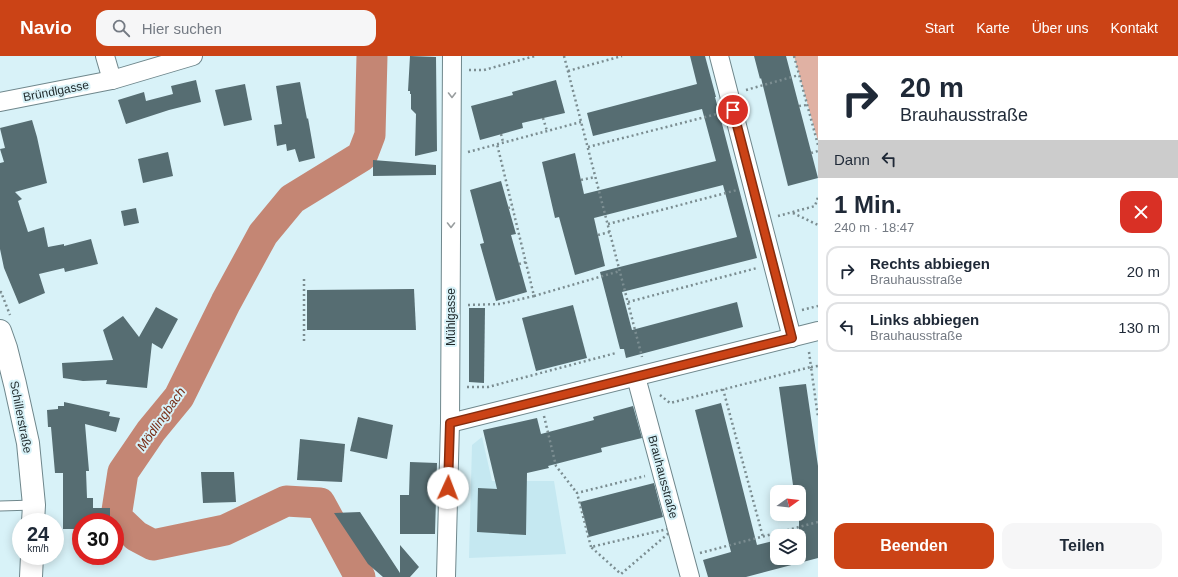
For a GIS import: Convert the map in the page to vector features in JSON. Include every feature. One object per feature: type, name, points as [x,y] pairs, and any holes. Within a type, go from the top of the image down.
[{"type":"street","points":[[105,56],[112,80]]},
{"type":"street","name":"Bründlgasse","points":[[0,102],[112,80],[193,56]]},
{"type":"street","points":[[720,56],[792,338]]},
{"type":"street","name":"Mühlgasse","points":[[446,577],[450,423],[452,63]]},
{"type":"street","name":"Schillerstraße","points":[[0,331],[10,362],[28,443],[34,513]]},
{"type":"street","points":[[450,423],[818,331]]},
{"type":"street","name":"Brauhausstraße","points":[[641,375],[661,471],[690,577]]},
{"type":"street","points":[[31,577],[32,565]]},
{"type":"lane","name":"Schillerstraße","points":[[0,506],[34,513]]},
{"type":"path","points":[[452,63],[484,70],[534,56]]},
{"type":"path","points":[[564,56],[628,302],[641,375]]},
{"type":"path","points":[[568,71],[622,56]]},
{"type":"path","points":[[794,56],[818,145]]},
{"type":"path","points":[[588,147],[731,102],[799,75]]},
{"type":"path","points":[[799,106],[807,105]]},
{"type":"path","points":[[543,118],[547,131]]},
{"type":"path","points":[[452,156],[581,122]]},
{"type":"path","points":[[502,134],[503,142]]},
{"type":"path","points":[[497,144],[534,296]]},
{"type":"path","points":[[811,153],[818,152]]},
{"type":"path","points":[[581,180],[595,177]]},
{"type":"path","points":[[608,224],[753,186]]},
{"type":"path","points":[[762,221],[815,206],[818,197]]},
{"type":"path","points":[[508,208],[513,207]]},
{"type":"path","points":[[792,212],[818,225]]},
{"type":"path","points":[[598,235],[610,232]]},
{"type":"path","points":[[519,264],[526,262]]},
{"type":"path","points":[[628,302],[773,264]]},
{"type":"path","points":[[451,305],[500,304],[534,296],[620,271]]},
{"type":"path","points":[[304,279],[304,341]]},
{"type":"path","points":[[450,387],[488,387],[616,353]]},
{"type":"path","points":[[659,394],[670,403],[818,366]]},
{"type":"path","points":[[811,367],[818,417]]},
{"type":"path","points":[[723,389],[763,537]]},
{"type":"path","points":[[541,400],[556,466],[577,493],[591,547],[621,574],[676,527]]},
{"type":"path","points":[[577,493],[661,471]]},
{"type":"path","points":[[684,558],[818,522]]},
{"type":"path","points":[[591,547],[676,527]]},
{"type":"shaded area","points":[[794,56],[818,56],[818,141]]},
{"type":"shaded area","points":[[482,437],[492,481],[554,481],[566,554],[469,558],[472,445]]},
{"type":"building","points":[[410,56],[436,57],[437,151],[415,156],[416,114],[411,109],[411,94],[410,91],[408,91]]},
{"type":"building","points":[[690,56],[705,56],[757,258],[622,292],[632,330],[737,302],[743,327],[626,358],[624,349],[620,349],[600,272],[737,237],[723,185],[594,218],[605,266],[575,275],[559,217],[555,218],[542,162],[575,153],[584,194],[716,161],[702,109],[593,136],[587,113],[697,84]]},
{"type":"building","points":[[754,56],[786,56],[818,178],[788,186],[761,78],[760,79]]},
{"type":"building","points":[[196,80],[201,102],[169,110],[126,124],[118,100],[144,92],[146,101],[173,94],[171,86]]},
{"type":"building","points":[[556,80],[565,113],[522,123],[523,128],[480,140],[471,106],[513,95],[512,92]]},
{"type":"building","points":[[300,82],[315,158],[299,162],[295,149],[287,151],[286,144],[277,146],[274,125],[282,124],[276,86]]},
{"type":"building","points":[[245,84],[252,120],[224,126],[215,90]]},
{"type":"building","points":[[32,120],[47,183],[15,192],[22,199],[18,201],[28,232],[44,227],[48,247],[64,244],[64,246],[91,239],[98,264],[65,272],[64,268],[39,274],[45,293],[19,304],[4,268],[0,249],[0,163],[4,162],[0,149],[5,148],[0,128]]},
{"type":"building","points":[[168,152],[173,176],[143,183],[138,159]]},
{"type":"building","points":[[373,160],[436,165],[436,175],[373,176]]},
{"type":"building","points":[[501,181],[516,234],[511,235],[527,292],[496,301],[480,244],[484,243],[470,190]]},
{"type":"building","points":[[136,208],[139,223],[124,226],[121,211]]},
{"type":"building","points":[[414,289],[416,330],[307,330],[307,290]]},
{"type":"building","points":[[573,305],[587,358],[536,371],[522,318]]},
{"type":"building","points":[[156,307],[178,319],[162,349],[152,343],[147,388],[106,384],[107,380],[83,381],[63,378],[62,363],[113,360],[103,330],[123,316],[139,337]]},
{"type":"building","points":[[469,308],[485,308],[484,383],[469,382]]},
{"type":"building","points":[[806,384],[818,466],[818,558],[806,561],[806,529],[799,529],[799,521],[806,521],[806,485],[793,485],[779,387]]},
{"type":"building","points":[[64,402],[110,412],[109,416],[120,418],[116,432],[85,424],[89,471],[86,471],[87,498],[93,498],[93,508],[110,508],[110,513],[72,513],[72,529],[64,529],[63,473],[55,473],[51,427],[48,427],[47,410],[58,409],[58,406],[64,406]]},
{"type":"building","points":[[721,403],[757,545],[770,542],[770,565],[791,565],[746,577],[708,577],[703,560],[731,552],[695,410]]},
{"type":"building","points":[[633,406],[642,438],[601,448],[602,452],[527,473],[526,535],[477,532],[478,488],[497,489],[483,430],[537,418],[541,434],[594,420],[593,417]]},
{"type":"building","points":[[358,417],[393,425],[387,459],[350,451]]},
{"type":"building","points":[[300,439],[345,444],[342,482],[297,480]]},
{"type":"building","points":[[410,462],[437,463],[435,534],[400,534],[400,495],[409,495]]},
{"type":"building","points":[[201,472],[234,472],[236,502],[203,503]]},
{"type":"building","points":[[654,483],[663,517],[589,537],[580,502]]},
{"type":"building","points":[[360,512],[400,573],[400,545],[419,567],[410,577],[383,577],[368,564],[334,513]]},
{"type":"waterway","name":"Mödlingbach","points":[[360,577],[320,503],[286,501],[225,530],[153,545],[136,536],[116,517],[123,472],[151,431],[179,397],[226,302],[263,234],[292,199],[362,156],[370,135],[372,56]]},
{"type":"route","points":[[448,488],[450,423],[792,338],[733,110]]}]
